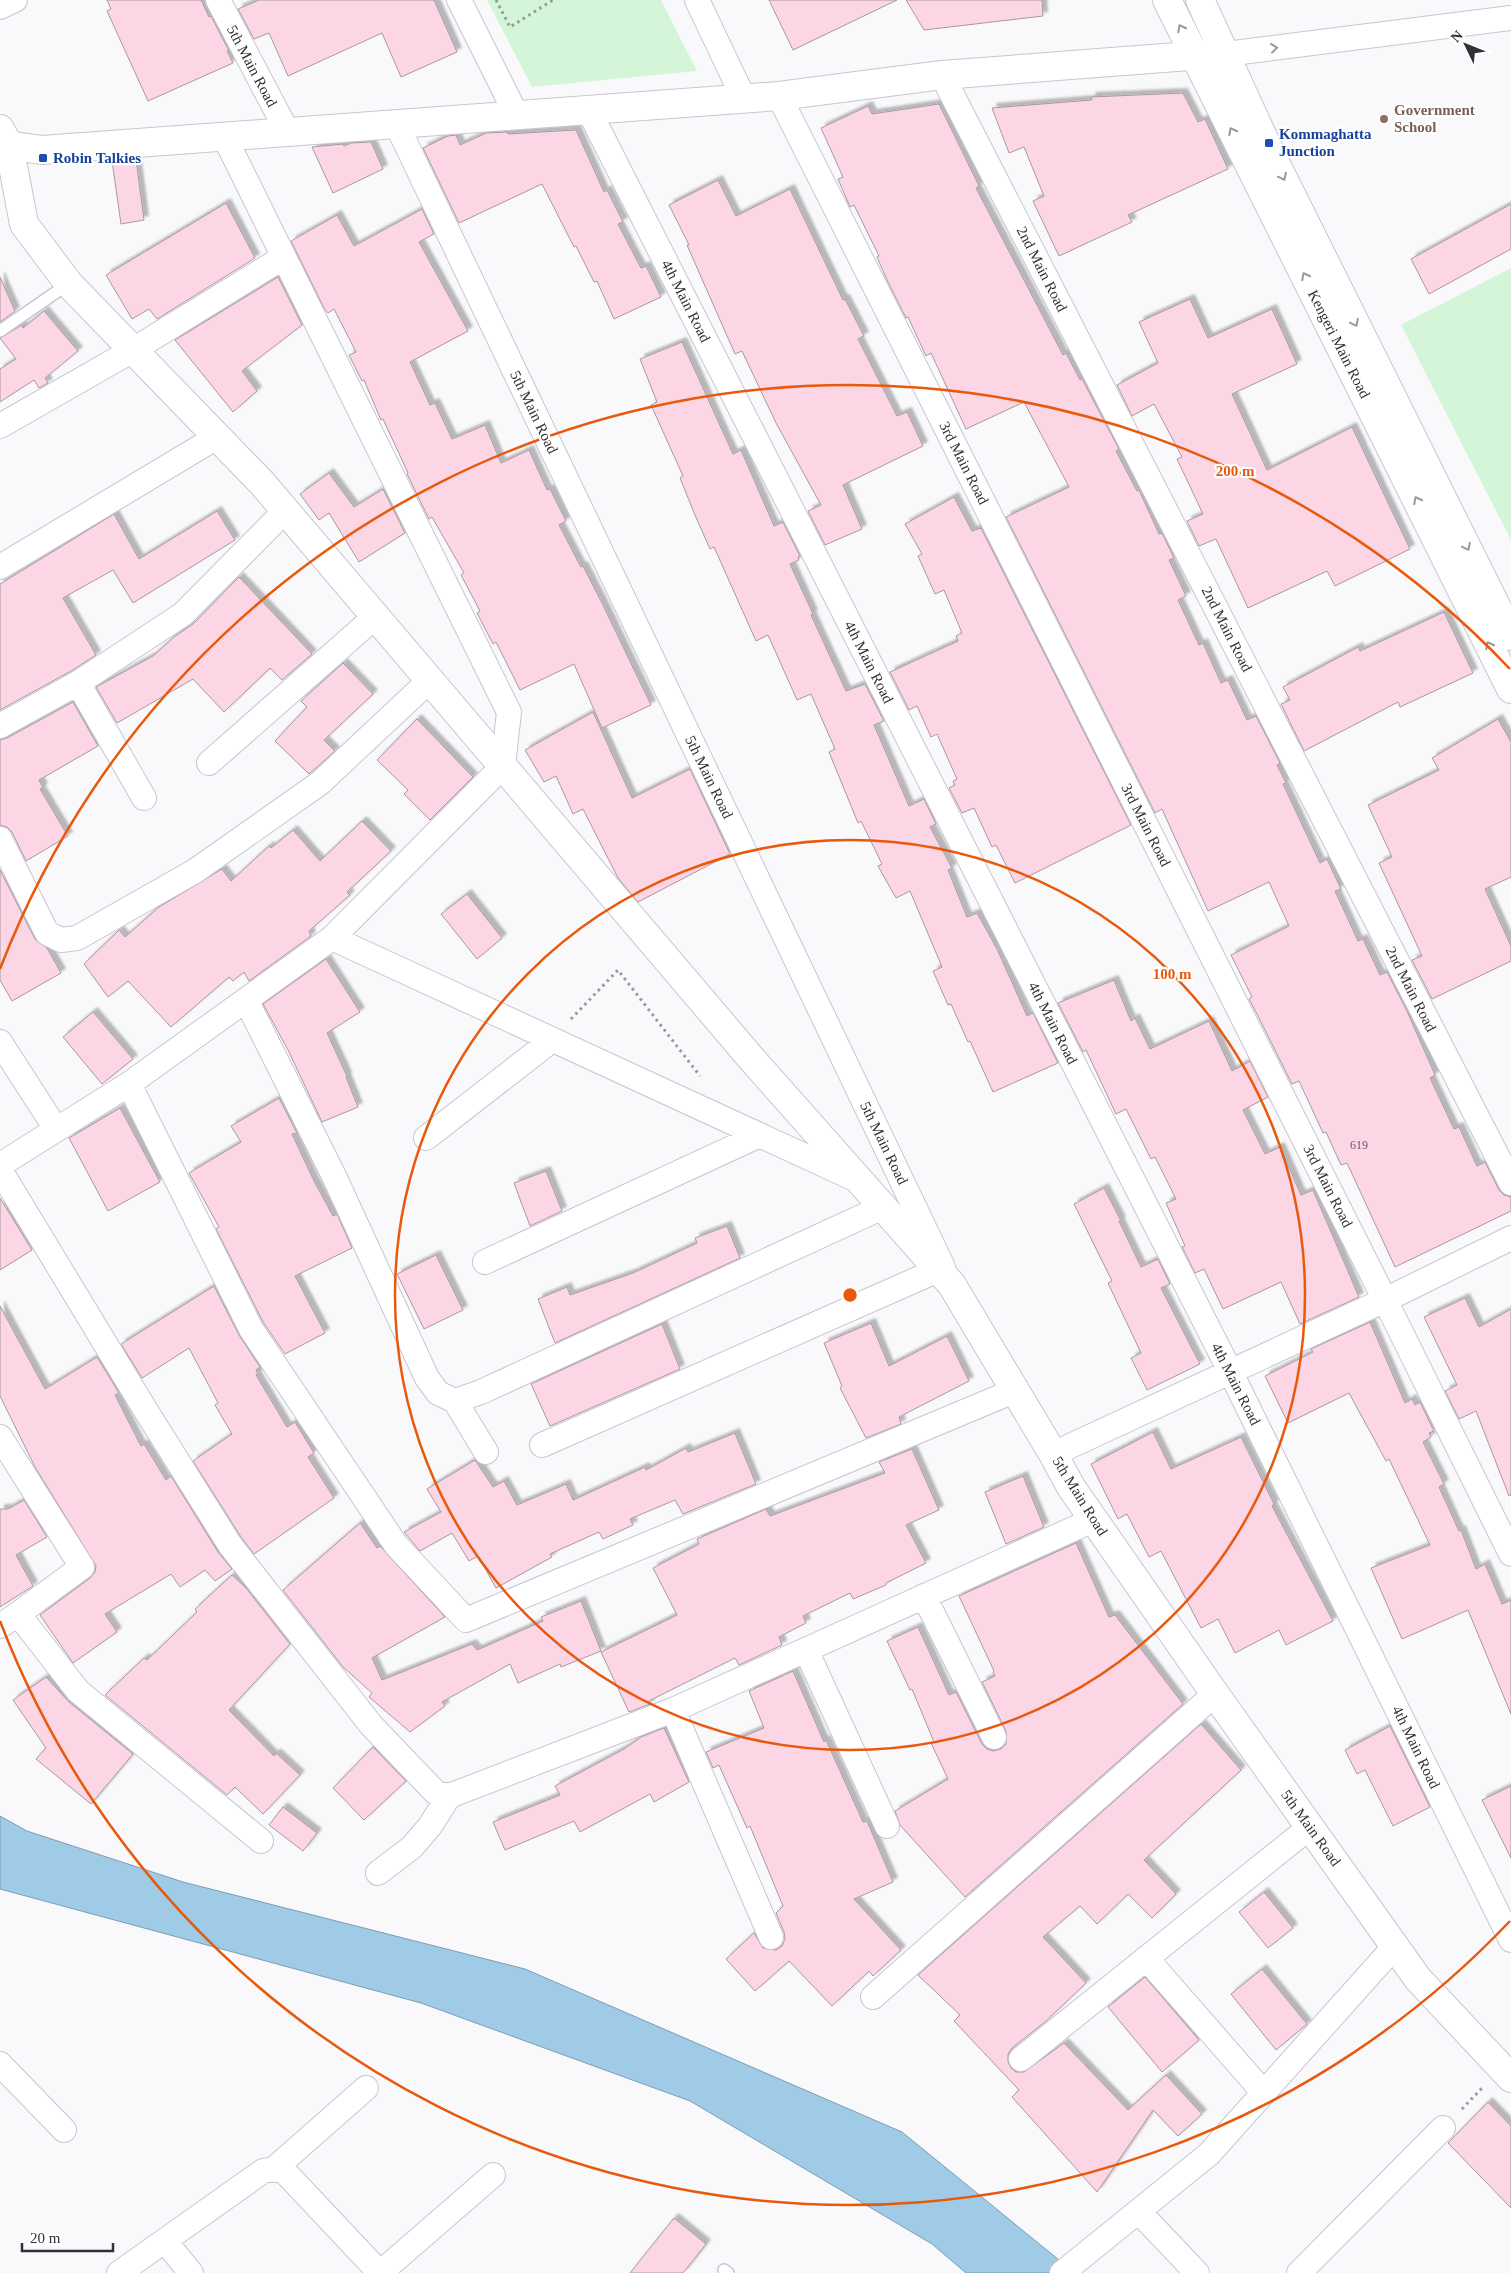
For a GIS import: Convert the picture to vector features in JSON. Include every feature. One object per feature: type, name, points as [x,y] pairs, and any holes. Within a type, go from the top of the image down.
[{"type":"main road","name":"Kengeri Main Road","points":[[1167,0],[1511,689]]},
{"type":"main road","name":"Kengeri Main Road","points":[[1200,0],[1269,150],[1511,636]]},
{"type":"main road","points":[[945,1277],[750,1057],[262,483],[69,284],[24,224],[3,139],[42,150],[743,97],[779,96],[942,74],[1226,54]]},
{"type":"main road","name":"5th Main Road","points":[[945,1277],[1053,1454],[1071,1487],[1215,1694],[1418,1979],[1507,2073]]},
{"type":"street","points":[[0,7],[15,0]]},
{"type":"street","name":"5th Main Road","points":[[218,0],[287,131]]},
{"type":"street","points":[[459,0],[516,114]]},
{"type":"street","points":[[697,0],[743,97]]},
{"type":"street","points":[[1226,54],[1511,18]]},
{"type":"street","name":"2nd Main Road","points":[[942,74],[1511,1183]]},
{"type":"street","name":"3rd Main Road","points":[[779,96],[1511,1554]]},
{"type":"street","name":"4th Main Road","points":[[588,109],[1230,1373],[1511,1940]]},
{"type":"street","name":"5th Main Road","points":[[396,123],[945,1277]]},
{"type":"street","points":[[0,1165],[129,1084],[332,938],[502,766],[509,712],[224,136]]},
{"type":"street","points":[[0,426],[133,350],[284,257]]},
{"type":"street","points":[[0,567],[217,437]]},
{"type":"street","points":[[0,726],[78,683],[183,614],[285,511]]},
{"type":"street","points":[[210,763],[376,616]]},
{"type":"street","points":[[0,839],[47,933],[61,940],[77,938],[194,871],[320,783],[430,680]]},
{"type":"street","points":[[78,683],[144,798]]},
{"type":"street","points":[[332,938],[860,1181]]},
{"type":"street","points":[[246,1000],[334,1176],[427,1378],[438,1393],[455,1401],[486,1452]]},
{"type":"street","points":[[426,1138],[552,1040]]},
{"type":"street","points":[[0,1042],[56,1129]]},
{"type":"street","points":[[129,1084],[250,1329],[396,1545],[466,1620],[1014,1391]]},
{"type":"street","points":[[485,1262],[760,1136]]},
{"type":"street","points":[[0,1170],[230,1545],[371,1725],[436,1793],[449,1796],[673,1710],[1093,1520]]},
{"type":"street","points":[[455,1401],[490,1388],[883,1208]]},
{"type":"street","points":[[1053,1454],[1385,1300],[1511,1238]]},
{"type":"street","points":[[542,1445],[945,1277]]},
{"type":"street","points":[[0,1437],[82,1567],[9,1620],[78,1691],[261,1841]]},
{"type":"street","points":[[924,1596],[994,1737]]},
{"type":"street","points":[[806,1650],[887,1826]]},
{"type":"street","points":[[873,1997],[1215,1694]]},
{"type":"street","points":[[673,1710],[771,1936]]},
{"type":"street","points":[[378,1874],[412,1846],[430,1826],[449,1796]]},
{"type":"street","points":[[1022,2059],[1310,1827]]},
{"type":"street","points":[[1062,2273],[1209,2154],[1395,1946]]},
{"type":"street","points":[[1146,1958],[1264,2093]]},
{"type":"street","points":[[0,2064],[64,2130]]},
{"type":"street","points":[[119,2273],[263,2171],[274,2168],[366,2088]]},
{"type":"street","points":[[1299,2273],[1444,2128]]},
{"type":"street","points":[[274,2168],[284,2172],[380,2273],[493,2175]]},
{"type":"street","points":[[1139,2212],[1197,2273]]},
{"type":"street","points":[[165,2242],[191,2273]]},
{"type":"lane","points":[[0,331],[69,284]]},
{"type":"path","points":[[496,0],[510,26],[553,0]]},
{"type":"path","points":[[552,1040],[618,970],[701,1078]]},
{"type":"path","points":[[1444,2128],[1507,2073]]},
{"type":"green space","points":[[487,0],[661,0],[697,71],[532,87]]},
{"type":"green space","points":[[1511,268],[1511,540],[1401,325]]},
{"type":"water","points":[[0,1816],[27,1831],[183,1882],[525,1969],[902,2132],[1075,2273],[966,2273],[932,2244],[690,2101],[421,2003],[0,1889]]},
{"type":"building","points":[[107,0],[201,0],[229,51],[227,51],[233,63],[148,101],[107,11],[111,9]]},
{"type":"building","points":[[259,0],[434,0],[457,52],[401,77],[382,33],[288,76],[269,33],[254,39],[238,9]]},
{"type":"building","points":[[769,0],[897,0],[793,50]]},
{"type":"building","points":[[906,0],[1042,0],[1043,16],[924,30]]},
{"type":"building","points":[[1183,93],[1198,122],[1205,119],[1228,169],[1128,215],[1132,222],[1059,256],[1033,201],[1044,196],[1024,147],[1009,153],[992,108],[1092,100],[1091,97]]},
{"type":"building","points":[[939,104],[979,186],[976,188],[1063,355],[1066,353],[1080,380],[1082,379],[1119,449],[1116,451],[1137,491],[1139,490],[1159,534],[1162,533],[1174,558],[1169,560],[1186,596],[1178,600],[1199,645],[1203,643],[1221,683],[1228,680],[1247,720],[1256,716],[1280,763],[1277,765],[1286,783],[1283,784],[1320,863],[1327,859],[1341,889],[1335,891],[1358,941],[1363,939],[1380,975],[1387,972],[1407,1011],[1435,1075],[1430,1078],[1454,1129],[1459,1127],[1477,1166],[1485,1162],[1499,1190],[1504,1195],[1511,1197],[1511,1211],[1395,1267],[1347,1163],[1341,1165],[1326,1132],[1323,1133],[1299,1081],[1292,1084],[1249,999],[1252,997],[1231,955],[1289,926],[1269,882],[1208,911],[1162,809],[1155,813],[1006,517],[1069,487],[1024,402],[966,429],[931,353],[926,356],[908,317],[906,318],[887,280],[877,257],[879,256],[854,205],[850,207],[838,179],[843,177],[821,128],[868,106],[872,114]]},
{"type":"building","points":[[576,130],[604,192],[607,190],[623,222],[618,224],[641,268],[646,266],[661,297],[614,319],[597,281],[594,282],[576,246],[574,247],[542,184],[459,223],[423,148],[448,136],[456,135],[460,145],[486,133],[507,132],[508,134]]},
{"type":"building","points":[[371,142],[383,169],[333,193],[312,147],[343,144],[344,146],[351,143]]},
{"type":"building","points":[[136,159],[144,220],[121,224],[112,161]]},
{"type":"building","points":[[718,180],[736,216],[790,189],[843,300],[845,299],[864,336],[858,339],[897,416],[907,412],[923,446],[843,485],[862,529],[825,545],[808,511],[821,505],[776,423],[742,351],[735,354],[687,245],[689,245],[669,205]]},
{"type":"building","points":[[226,203],[255,258],[157,319],[149,309],[132,319],[106,275]]},
{"type":"building","points":[[1511,204],[1511,249],[1429,294],[1411,259]]},
{"type":"building","points":[[422,209],[434,234],[419,242],[468,331],[410,362],[430,405],[435,403],[452,439],[485,425],[501,463],[529,450],[547,490],[550,489],[566,521],[559,525],[602,603],[651,705],[602,728],[574,664],[520,690],[496,642],[493,644],[477,613],[480,611],[461,575],[464,573],[432,517],[429,519],[383,419],[381,420],[364,380],[362,381],[349,355],[356,352],[334,309],[328,313],[324,308],[291,241],[337,215],[354,246]]},
{"type":"building","points":[[0,277],[15,311],[0,322]]},
{"type":"building","points":[[278,277],[302,325],[242,371],[257,391],[233,412],[175,340]]},
{"type":"building","points":[[1190,299],[1208,338],[1272,309],[1297,364],[1232,394],[1267,470],[1352,427],[1410,549],[1335,586],[1327,571],[1248,608],[1216,539],[1199,546],[1187,521],[1203,514],[1177,459],[1182,457],[1154,404],[1132,416],[1117,385],[1158,363],[1139,322]]},
{"type":"building","points":[[44,311],[78,351],[45,378],[48,383],[39,388],[34,380],[0,402],[0,369],[16,359],[0,338],[22,325],[23,328]]},
{"type":"building","points":[[682,342],[733,454],[741,450],[774,526],[783,522],[800,556],[798,557],[799,560],[790,564],[846,691],[865,684],[884,721],[874,725],[909,806],[924,799],[936,824],[930,827],[952,868],[948,870],[967,917],[977,913],[997,949],[1027,1016],[1033,1013],[1058,1063],[993,1092],[970,1041],[968,1042],[951,1004],[948,1005],[933,971],[942,967],[910,891],[896,898],[878,866],[882,864],[861,821],[858,823],[829,752],[835,749],[811,694],[797,700],[768,635],[756,641],[714,547],[710,549],[680,478],[683,476],[651,405],[657,402],[640,359]]},
{"type":"building","points":[[329,473],[354,507],[383,489],[405,533],[359,562],[329,513],[319,520],[300,494]]},
{"type":"building","points":[[954,497],[972,531],[981,528],[1131,825],[1015,883],[996,845],[992,847],[974,808],[962,813],[949,788],[955,785],[953,781],[957,779],[937,734],[931,737],[917,706],[909,710],[890,672],[958,641],[956,636],[962,633],[944,590],[935,594],[918,556],[922,554],[905,524]]},
{"type":"building","points":[[217,511],[235,540],[133,603],[113,570],[63,598],[96,655],[0,710],[0,584],[114,514],[139,559]]},
{"type":"building","points":[[239,577],[312,654],[282,680],[270,668],[224,712],[193,679],[117,723],[96,687],[153,656],[174,637],[193,624]]},
{"type":"building","points":[[1444,612],[1473,673],[1400,707],[1398,702],[1304,751],[1281,704],[1290,700],[1283,687],[1358,647],[1360,651]]},
{"type":"building","points":[[343,663],[373,694],[324,740],[335,751],[309,774],[275,741],[307,707],[301,701]]},
{"type":"building","points":[[73,702],[98,746],[39,780],[43,788],[40,789],[68,836],[26,861],[12,832],[7,827],[0,825],[0,740]]},
{"type":"building","points":[[593,712],[632,798],[690,769],[730,854],[638,902],[618,878],[583,809],[573,814],[556,776],[544,782],[525,750]]},
{"type":"building","points":[[417,719],[473,777],[430,820],[404,794],[408,790],[377,760]]},
{"type":"building","points":[[1498,719],[1511,742],[1511,877],[1485,889],[1511,946],[1511,961],[1432,999],[1412,960],[1422,956],[1379,863],[1392,857],[1368,805],[1439,770],[1432,758]]},
{"type":"building","points":[[362,821],[391,851],[347,892],[350,895],[309,931],[311,936],[249,981],[244,972],[233,981],[229,977],[171,1027],[128,981],[108,997],[84,964],[119,930],[125,937],[159,907],[222,869],[231,881],[269,846],[271,848],[293,830],[320,861]]},
{"type":"building","points":[[0,870],[35,939],[47,948],[61,973],[12,1001],[0,980]]},
{"type":"building","points":[[467,894],[502,938],[477,959],[441,914]]},
{"type":"building","points":[[326,959],[360,1012],[327,1033],[347,1076],[358,1107],[322,1122],[288,1050],[263,1004]]},
{"type":"building","points":[[1114,980],[1131,1021],[1135,1018],[1150,1049],[1209,1021],[1232,1071],[1250,1061],[1268,1097],[1243,1110],[1265,1154],[1280,1147],[1301,1195],[1313,1190],[1359,1297],[1300,1324],[1281,1282],[1223,1309],[1204,1269],[1195,1273],[1182,1247],[1185,1246],[1166,1203],[1176,1199],[1155,1157],[1151,1159],[1126,1109],[1116,1114],[1086,1050],[1083,1052],[1058,1003]]},
{"type":"building","points":[[93,1012],[133,1059],[102,1084],[63,1037]]},
{"type":"building","points":[[279,1098],[297,1133],[292,1134],[314,1181],[333,1216],[337,1214],[352,1248],[295,1276],[325,1333],[285,1354],[263,1322],[216,1229],[219,1227],[189,1173],[241,1142],[231,1126]]},
{"type":"building","points":[[120,1108],[160,1182],[108,1211],[69,1138]]},
{"type":"building","points":[[546,1171],[562,1211],[530,1226],[514,1183]]},
{"type":"building","points":[[1104,1188],[1141,1267],[1158,1259],[1170,1284],[1161,1288],[1200,1364],[1147,1390],[1131,1358],[1141,1353],[1108,1283],[1112,1281],[1074,1204]]},
{"type":"building","points":[[0,1198],[32,1250],[0,1270]]},
{"type":"building","points":[[727,1226],[740,1258],[555,1343],[538,1299],[567,1287],[570,1295],[633,1273],[697,1243],[695,1238]]},
{"type":"building","points":[[436,1255],[463,1310],[424,1329],[397,1274]]},
{"type":"building","points":[[214,1286],[239,1335],[260,1367],[256,1370],[258,1374],[256,1375],[287,1427],[295,1422],[314,1453],[308,1457],[334,1498],[254,1554],[241,1537],[193,1461],[232,1434],[215,1405],[218,1403],[189,1348],[142,1378],[121,1344]]},
{"type":"building","points":[[1465,1298],[1479,1327],[1511,1309],[1511,1495],[1509,1496],[1476,1411],[1459,1419],[1445,1391],[1457,1385],[1424,1317]]},
{"type":"building","points":[[0,1306],[45,1389],[97,1357],[119,1393],[115,1395],[141,1446],[144,1444],[166,1480],[171,1476],[218,1552],[232,1569],[215,1581],[205,1570],[180,1587],[171,1574],[105,1614],[117,1632],[73,1663],[40,1615],[90,1578],[95,1572],[96,1566],[35,1467],[0,1396]]},
{"type":"building","points":[[1370,1322],[1405,1403],[1412,1399],[1415,1405],[1420,1402],[1434,1431],[1429,1433],[1431,1437],[1423,1442],[1444,1484],[1439,1487],[1459,1531],[1461,1530],[1476,1569],[1485,1564],[1502,1604],[1511,1600],[1511,1714],[1468,1610],[1402,1639],[1371,1568],[1430,1545],[1389,1459],[1386,1461],[1349,1393],[1288,1423],[1265,1376],[1313,1352],[1311,1349]]},
{"type":"building","points":[[871,1323],[889,1366],[947,1336],[969,1381],[899,1417],[901,1424],[866,1438],[840,1388],[842,1386],[824,1343]]},
{"type":"building","points":[[662,1324],[680,1369],[550,1426],[531,1384]]},
{"type":"building","points":[[1153,1432],[1171,1469],[1241,1437],[1274,1504],[1272,1506],[1333,1621],[1286,1645],[1279,1630],[1235,1653],[1218,1619],[1201,1628],[1161,1551],[1149,1557],[1127,1514],[1118,1519],[1091,1464]]},
{"type":"building","points":[[735,1433],[756,1484],[683,1514],[675,1500],[630,1519],[633,1525],[603,1539],[599,1532],[550,1554],[552,1557],[496,1588],[478,1556],[469,1561],[452,1533],[420,1551],[404,1532],[441,1512],[427,1489],[475,1460],[493,1487],[504,1481],[517,1505],[566,1484],[573,1500],[645,1467],[646,1470],[686,1448],[688,1452]]},
{"type":"building","points":[[912,1449],[939,1510],[906,1525],[926,1563],[886,1583],[886,1585],[853,1599],[850,1593],[803,1616],[806,1623],[779,1637],[782,1645],[739,1665],[735,1658],[649,1701],[650,1704],[629,1712],[601,1652],[677,1615],[653,1568],[699,1544],[697,1539],[766,1509],[770,1516],[885,1473],[879,1462]]},
{"type":"building","points":[[1023,1476],[1044,1527],[1006,1544],[985,1492]]},
{"type":"building","points":[[24,1500],[47,1537],[16,1555],[33,1586],[0,1607],[0,1509],[8,1509]]},
{"type":"building","points":[[360,1523],[377,1548],[380,1546],[445,1617],[372,1658],[382,1680],[472,1644],[477,1650],[543,1621],[541,1617],[581,1601],[601,1651],[561,1667],[560,1664],[518,1683],[510,1664],[442,1702],[445,1706],[410,1732],[369,1697],[372,1693],[343,1667],[283,1590]]},
{"type":"building","points":[[1076,1543],[1109,1617],[1115,1615],[1183,1704],[965,1897],[900,1825],[895,1811],[948,1779],[931,1743],[934,1742],[912,1689],[910,1690],[887,1641],[918,1627],[949,1695],[956,1692],[982,1744],[987,1749],[993,1751],[1001,1749],[1006,1744],[1006,1731],[982,1682],[995,1676],[994,1671],[959,1596]]},
{"type":"building","points":[[232,1575],[246,1588],[290,1644],[229,1710],[274,1756],[276,1753],[300,1775],[263,1814],[235,1787],[227,1795],[105,1695],[144,1658],[147,1660],[197,1612],[195,1609]]},
{"type":"building","points":[[793,1671],[824,1742],[826,1740],[863,1822],[867,1821],[893,1882],[854,1899],[901,1950],[873,1976],[869,1971],[832,2006],[789,1961],[755,1991],[726,1959],[754,1933],[763,1948],[776,1950],[782,1946],[785,1939],[784,1932],[776,1913],[783,1906],[750,1826],[747,1828],[719,1765],[713,1768],[706,1752],[764,1728],[749,1691]]},
{"type":"building","points":[[46,1677],[69,1702],[133,1754],[91,1804],[36,1759],[46,1748],[13,1700]]},
{"type":"building","points":[[1201,1724],[1241,1770],[1144,1860],[1176,1894],[1152,1918],[1128,1894],[1097,1924],[1080,1906],[1043,1937],[1086,1983],[1045,2022],[1012,2048],[1008,2054],[1008,2062],[1011,2068],[1016,2072],[1024,2072],[1064,2043],[1128,2110],[1166,2075],[1202,2114],[1178,2136],[1153,2110],[1097,2192],[1012,2097],[1019,2090],[954,2021],[960,2015],[918,1975]]},
{"type":"building","points":[[1390,1726],[1430,1807],[1393,1826],[1365,1770],[1357,1774],[1345,1750]]},
{"type":"building","points":[[664,1728],[689,1782],[654,1802],[650,1794],[580,1832],[574,1821],[505,1850],[493,1822],[560,1795],[555,1786],[624,1749],[641,1737]]},
{"type":"building","points":[[373,1747],[406,1781],[364,1820],[333,1788]]},
{"type":"building","points":[[1511,1786],[1511,1858],[1482,1800]]},
{"type":"building","points":[[283,1807],[317,1833],[303,1851],[269,1825]]},
{"type":"building","points":[[1264,1892],[1293,1928],[1268,1948],[1239,1912]]},
{"type":"building","points":[[1262,1969],[1307,2024],[1276,2050],[1231,1994]]},
{"type":"building","points":[[1145,1977],[1199,2040],[1162,2072],[1108,2007]]},
{"type":"building","points":[[1488,2102],[1511,2126],[1511,2208],[1448,2143]]},
{"type":"building","points":[[674,2218],[706,2244],[683,2273],[630,2273]]},
{"type":"place","name":"Government School","points":[[1384,119]]},
{"type":"place","name":"Kommaghatta Junction","points":[[1269,143]]},
{"type":"place","name":"Robin Talkies","points":[[43,158]]}]
